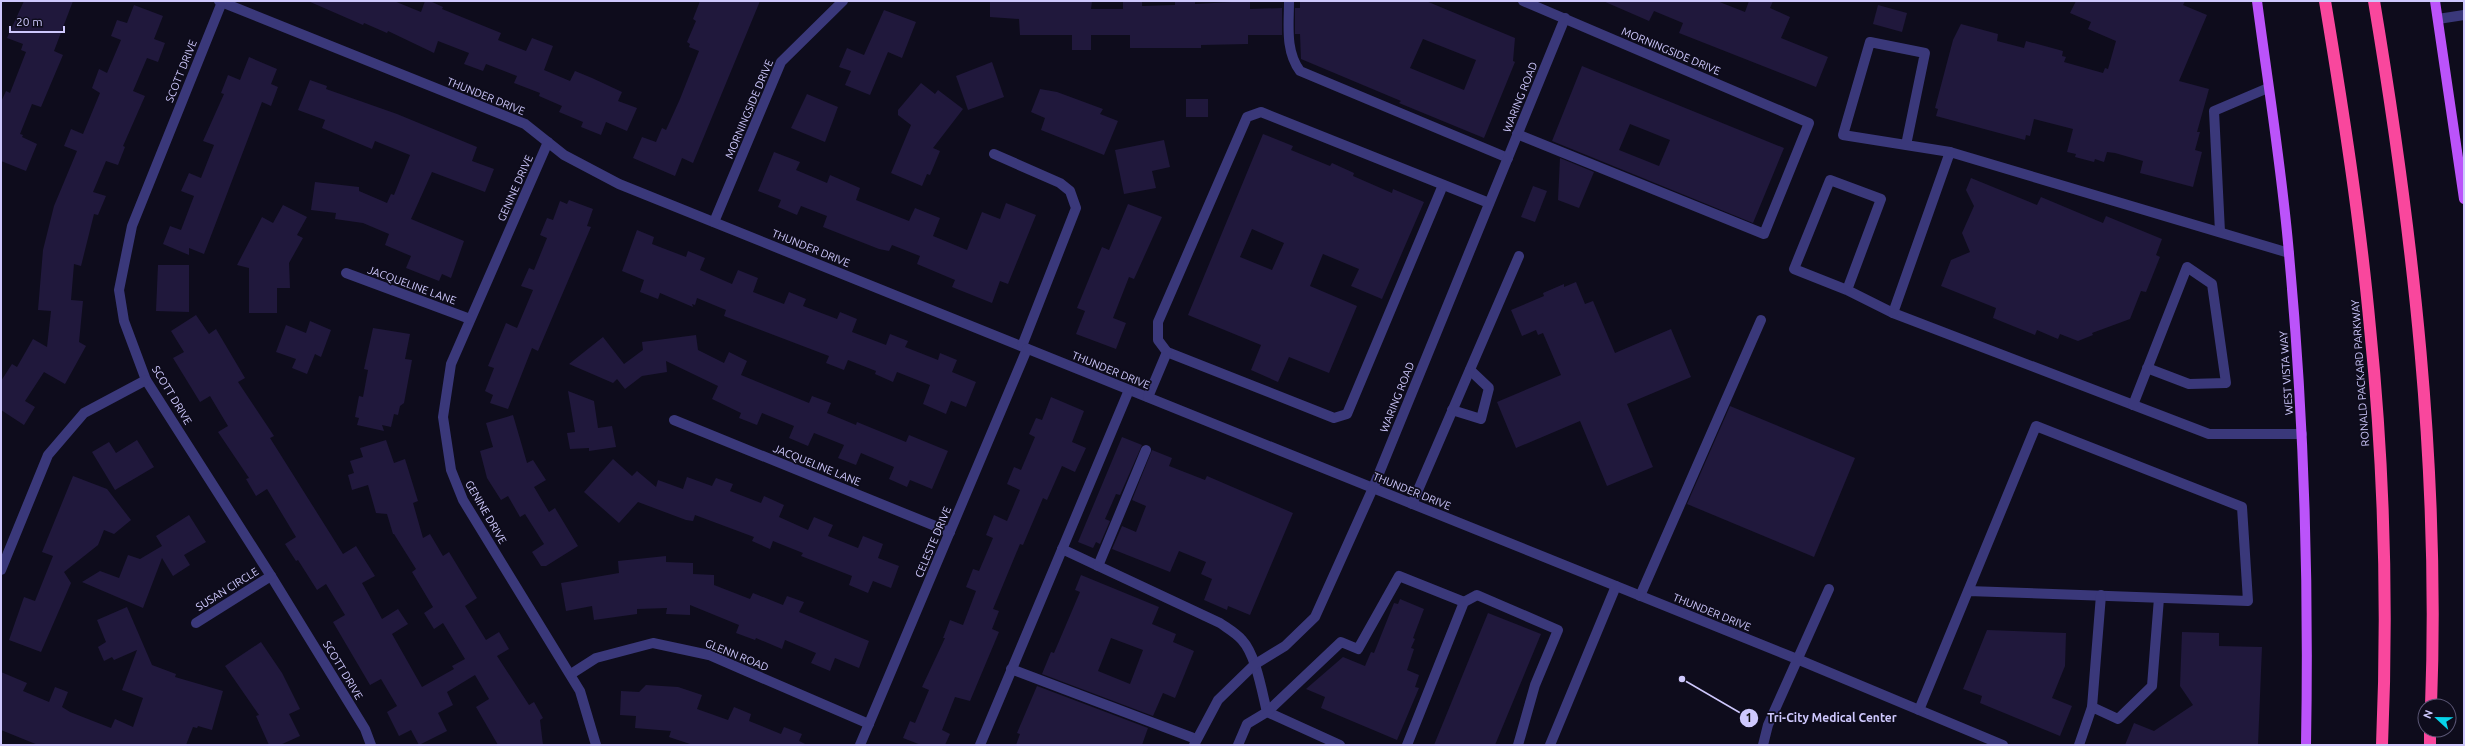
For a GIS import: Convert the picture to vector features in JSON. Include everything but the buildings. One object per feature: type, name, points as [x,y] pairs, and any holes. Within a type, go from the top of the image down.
[{"type":"highway","name":"RONALD PACKARD PARKWAY","points":[[2325,1],[2357,211],[2371,330],[2383,528],[2384,687],[2382,745]]},
{"type":"highway","points":[[2374,1],[2405,206],[2422,363],[2432,521],[2431,698]]},
{"type":"main road","name":"WEST VISTA WAY","points":[[2257,1],[2289,253],[2302,434],[2307,674],[2306,745]]},
{"type":"main road","points":[[2435,1],[2464,199]]},
{"type":"street","name":"MORNINGSIDE DRIVE","points":[[714,222],[781,62],[843,1]]},
{"type":"street","points":[[1289,1],[1289,40],[1292,60],[1300,71],[1508,158]]},
{"type":"street","name":"MORNINGSIDE DRIVE","points":[[1517,134],[1764,234],[1809,123],[1523,1]]},
{"type":"street","name":"THUNDER DRIVE","points":[[221,2],[524,124],[564,155],[619,184],[1616,586],[1919,710],[1998,744]]},
{"type":"street","name":"SCOTT DRIVE","points":[[221,2],[132,226],[120,290],[124,321],[146,380],[271,576],[365,728],[371,745]]},
{"type":"street","points":[[2438,19],[2464,15]]},
{"type":"street","name":"WARING ROAD","points":[[1195,742],[1218,700],[1254,665],[1286,646],[1315,617],[1373,488],[1565,18]]},
{"type":"street","points":[[1906,145],[1926,53],[1870,42],[1843,135],[1950,152],[2289,253]]},
{"type":"street","points":[[2220,232],[2214,111],[2268,88]]},
{"type":"street","points":[[1443,185],[1347,414],[1334,418],[1167,352],[1158,340],[1158,322],[1247,117],[1261,112],[1489,203]]},
{"type":"street","name":"GENINE DRIVE","points":[[548,142],[451,364],[444,417],[451,470],[463,500],[571,674],[580,691],[596,745]]},
{"type":"street","points":[[1893,313],[1950,152]]},
{"type":"street","name":"CELESTE DRIVE","points":[[860,745],[950,532],[1024,347],[1076,208],[1070,191],[1060,183],[994,154]]},
{"type":"street","points":[[1847,290],[1881,199],[1830,180],[1794,269],[1847,290],[1893,313],[2209,434],[2302,434]]},
{"type":"street","points":[[1412,504],[1519,256]]},
{"type":"street","points":[[2133,405],[2147,368],[2187,267],[2212,284],[2226,383],[2190,384],[2147,368]]},
{"type":"street","name":"JACQUELINE LANE","points":[[346,273],[470,319]]},
{"type":"street","points":[[1640,596],[1761,320]]},
{"type":"street","points":[[1148,398],[1167,352]]},
{"type":"street","points":[[1452,410],[1482,419],[1489,388],[1470,370]]},
{"type":"street","points":[[1,570],[48,455],[84,413],[146,380]]},
{"type":"street","points":[[980,745],[1129,390]]},
{"type":"street","name":"JACQUELINE LANE","points":[[674,420],[950,532]]},
{"type":"street","points":[[1919,710],[1968,591],[2036,426],[2242,507],[2248,602],[2101,595],[1968,591]]},
{"type":"street","points":[[1098,566],[1146,450]]},
{"type":"street","points":[[1062,549],[1220,623],[1243,640],[1254,665],[1267,712]]},
{"type":"street","name":"SUSAN CIRCLE","points":[[196,623],[271,576]]},
{"type":"street","points":[[1238,745],[1247,724],[1267,712],[1342,642],[1358,649],[1399,576],[1464,602]]},
{"type":"street","points":[[1550,745],[1616,586]]},
{"type":"street","points":[[1763,745],[1768,725],[1829,590]]},
{"type":"street","points":[[1408,745],[1464,602],[1477,595],[1558,630],[1535,685],[1518,745]]},
{"type":"street","points":[[2079,745],[2092,708],[2101,595]]},
{"type":"street","points":[[2092,708],[2118,719],[2152,686],[2159,598]]},
{"type":"street","name":"GLENN ROAD","points":[[571,674],[596,658],[653,643],[709,655],[869,724]]},
{"type":"street","points":[[1011,669],[1195,742]]},
{"type":"street","points":[[1267,712],[1340,745]]},
{"type":"place","name":"Tri-City Medical Center","points":[[1682,679]]}]
